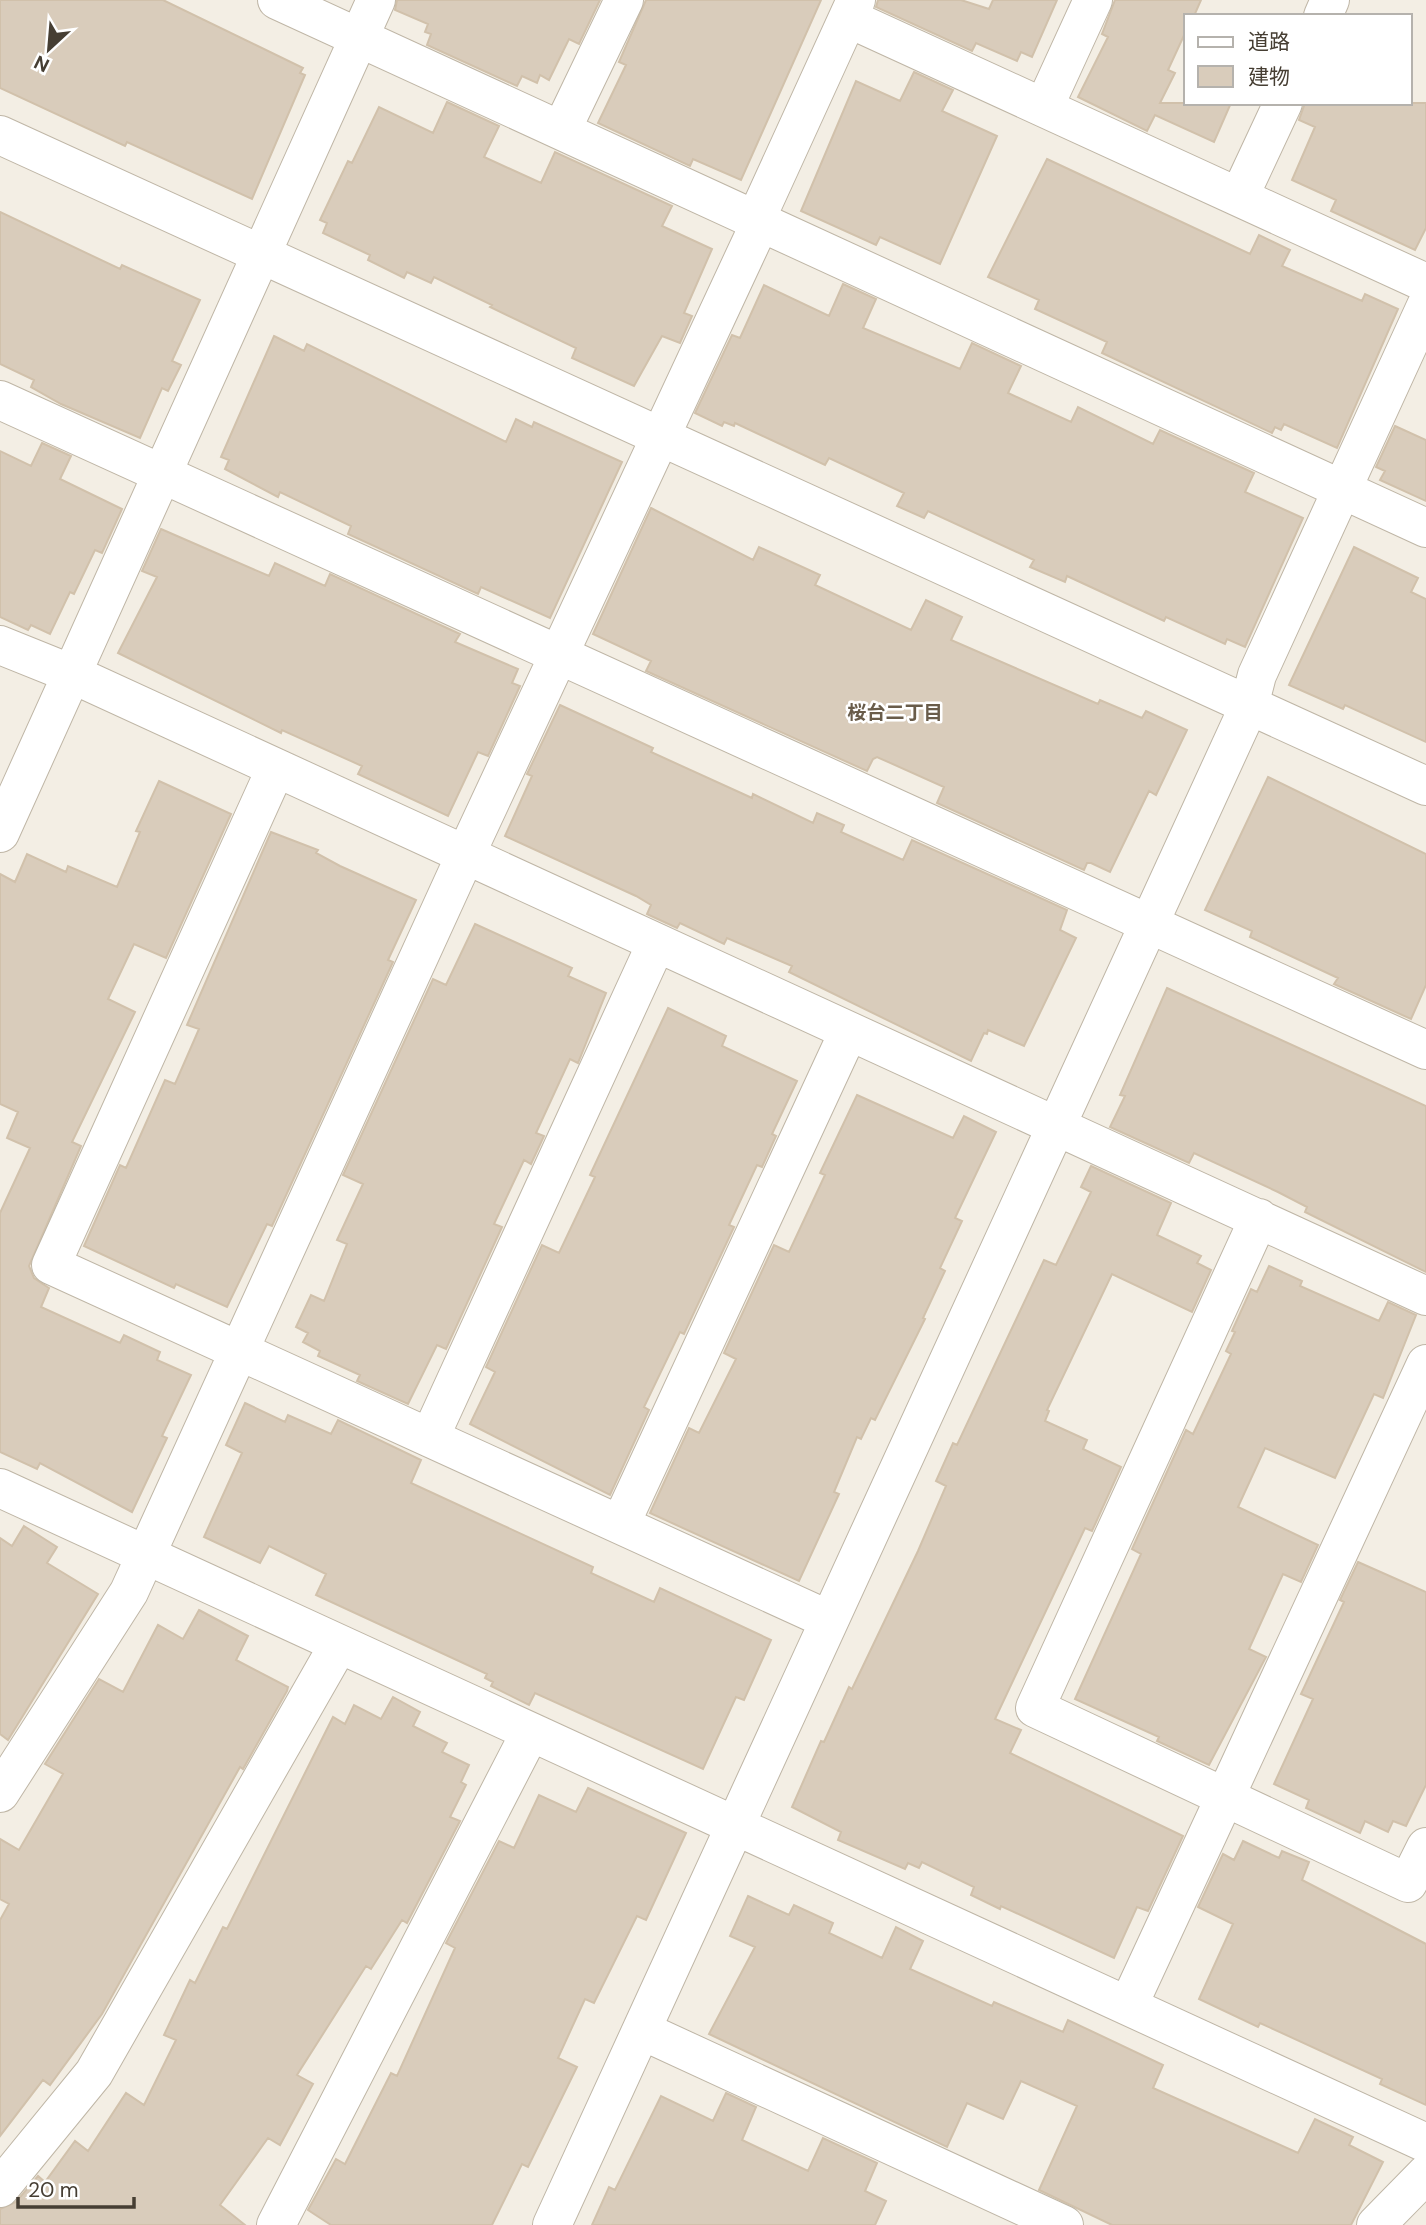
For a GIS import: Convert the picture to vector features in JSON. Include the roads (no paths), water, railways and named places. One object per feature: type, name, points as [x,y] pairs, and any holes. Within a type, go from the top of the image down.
[{"type":"street","points":[[277,0],[562,128],[1426,528]]},
{"type":"street","points":[[0,833],[376,0]]},
{"type":"street","points":[[562,128],[624,0]]},
{"type":"street","points":[[1044,107],[1093,0]]},
{"type":"street","points":[[0,1793],[129,1592],[147,1555],[465,856],[759,220],[852,9],[1044,107],[1426,283]]},
{"type":"street","points":[[1240,195],[1282,105]]},
{"type":"street","points":[[0,135],[1426,786]]},
{"type":"street","points":[[552,2225],[1249,706],[1258,676],[1426,306]]},
{"type":"street","points":[[0,400],[1426,1050]]},
{"type":"street","points":[[0,645],[72,674],[1017,1111],[1055,1124],[1426,1296]]},
{"type":"street","points":[[276,768],[51,1265],[830,1620]]},
{"type":"street","points":[[430,1437],[656,944]]},
{"type":"street","points":[[621,1523],[848,1033]]},
{"type":"street","points":[[1259,1218],[1035,1708],[1408,1883],[1426,1847]]},
{"type":"street","points":[[1129,2004],[1426,1364]]},
{"type":"street","points":[[0,1488],[530,1733],[737,1824],[1129,2004],[1426,2143]]},
{"type":"street","points":[[0,2188],[94,2073],[339,1644]]},
{"type":"street","points":[[276,2225],[530,1733]]},
{"type":"street","points":[[643,2031],[1064,2225]]},
{"type":"street","points":[[1376,2225],[1426,2174]]},
{"type":"district","name":"桜台二丁目","points":[[895,712]]}]
